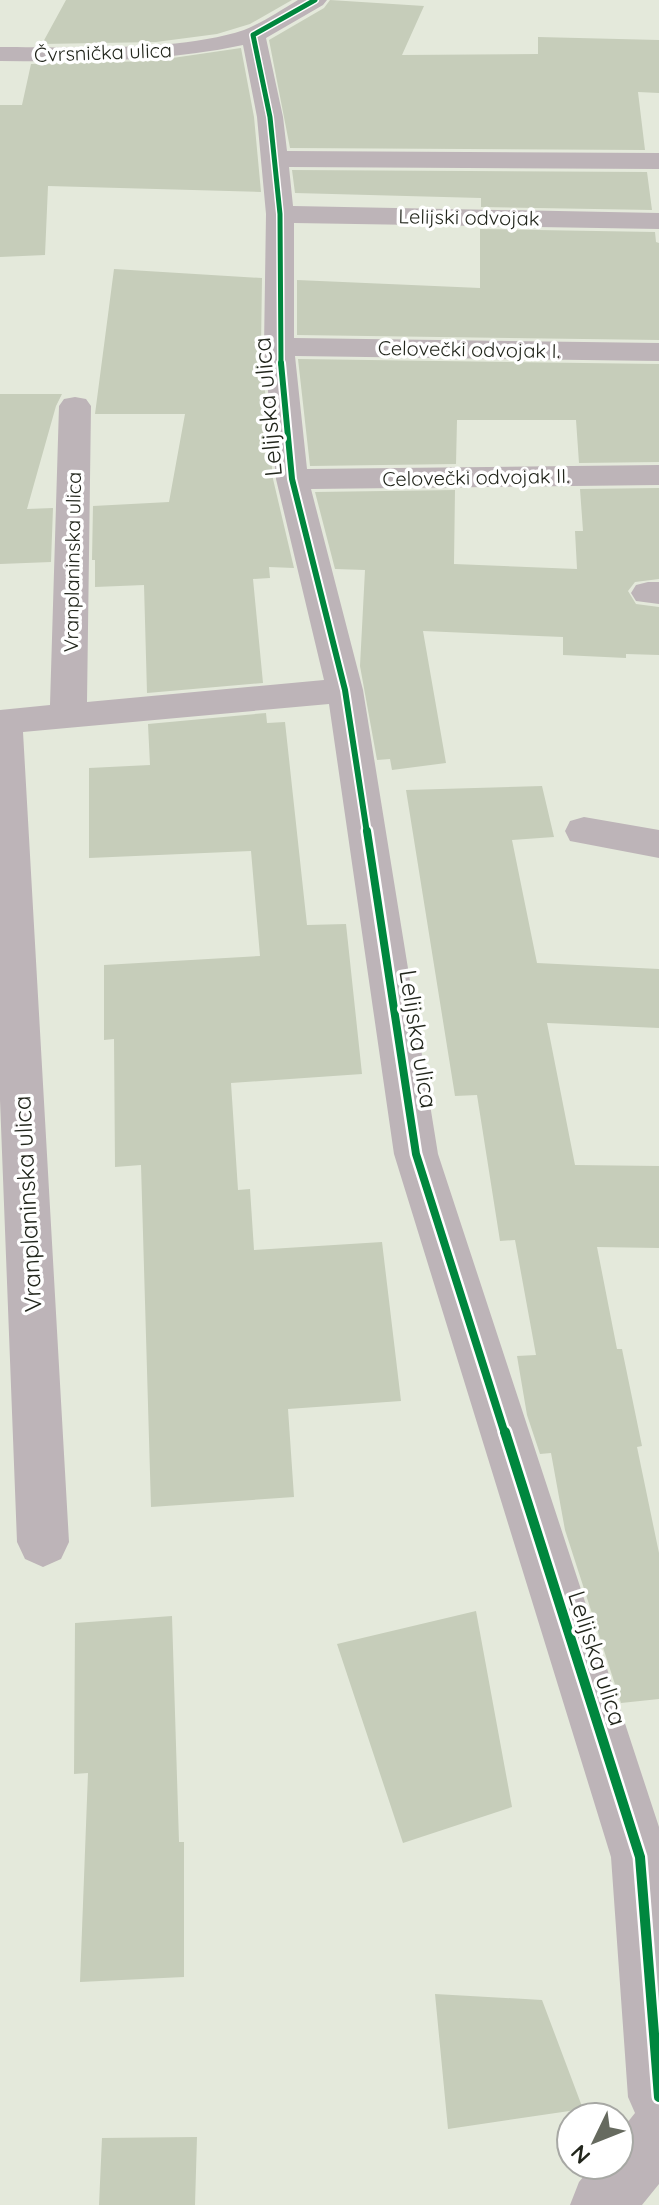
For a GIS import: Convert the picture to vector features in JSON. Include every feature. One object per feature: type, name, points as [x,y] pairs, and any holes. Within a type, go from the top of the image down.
[{"type":"street","points":[[253,35],[315,0]]},
{"type":"street","name":"Čvrsnička ulica","points":[[0,54],[131,55],[205,46],[253,35]]},
{"type":"street","name":"Lelijska ulica","points":[[253,35],[270,117],[280,214],[279,347],[292,479],[345,690],[416,1154],[650,1857],[659,2097]]},
{"type":"street","points":[[274,159],[659,161]]},
{"type":"street","name":"Lelijski odvojak","points":[[280,214],[659,221]]},
{"type":"street","name":"Celovečki odvojak I.","points":[[279,347],[659,352]]},
{"type":"street","name":"Vranplaninska ulica","points":[[68,717],[75,406]]},
{"type":"street","name":"Celovečki odvojak II.","points":[[292,479],[659,475]]},
{"type":"street","name":"Vranplaninska ulica","points":[[43,1542],[2,722],[345,690]]},
{"type":"street","points":[[584,831],[659,844]]},
{"type":"street","points":[[602,2205],[659,2133]]},
{"type":"building","points":[[66,0],[292,0],[250,24],[217,34],[156,42],[42,44]]},
{"type":"building","points":[[330,0],[424,6],[402,55],[538,54],[538,37],[659,40],[659,93],[638,92],[645,150],[290,148],[269,40],[324,8]]},
{"type":"building","points":[[241,48],[254,117],[261,192],[48,186],[45,255],[0,257],[0,105],[22,105],[31,64],[152,61]]},
{"type":"building","points":[[292,170],[647,172],[652,210],[481,207],[481,198],[295,193]]},
{"type":"building","points":[[480,229],[655,232],[656,242],[659,243],[659,340],[297,335],[297,280],[480,288]]},
{"type":"building","points":[[114,269],[262,278],[261,347],[273,479],[294,568],[269,567],[270,578],[253,579],[263,683],[147,693],[144,585],[95,587],[93,506],[169,502],[185,414],[95,414]]},
{"type":"building","points":[[298,359],[659,364],[659,462],[579,463],[576,420],[457,420],[456,464],[310,466]]},
{"type":"building","points":[[0,394],[62,394],[27,509],[53,508],[51,562],[0,564]]},
{"type":"building","points":[[659,488],[659,579],[635,582],[628,591],[636,604],[659,607],[659,655],[626,654],[626,658],[563,655],[563,637],[423,631],[446,763],[392,770],[390,759],[377,760],[360,666],[365,570],[335,569],[315,492],[455,490],[454,564],[577,569],[575,531],[583,531],[580,489]]},
{"type":"building","points":[[266,713],[267,723],[285,722],[307,925],[346,924],[362,1074],[231,1083],[238,1190],[250,1189],[254,1250],[382,1242],[401,1401],[288,1409],[294,1497],[151,1507],[141,1165],[115,1167],[114,1039],[104,1040],[104,965],[260,956],[251,851],[89,858],[89,768],[150,765],[148,724]]},
{"type":"building","points":[[542,786],[554,837],[512,840],[537,963],[659,969],[659,1028],[547,1023],[575,1165],[659,1166],[659,1248],[597,1247],[617,1349],[622,1349],[642,1446],[637,1447],[659,1553],[659,1699],[621,1703],[565,1530],[551,1453],[540,1454],[527,1415],[517,1356],[536,1355],[515,1240],[500,1241],[477,1095],[455,1096],[406,790]]},
{"type":"building","points":[[476,1611],[512,1807],[403,1843],[337,1644]]},
{"type":"building","points":[[172,1616],[179,1842],[184,1842],[184,1977],[80,1982],[88,1773],[74,1774],[75,1623]]},
{"type":"building","points":[[435,1994],[542,2000],[580,2101],[555,2101],[555,2113],[448,2129]]},
{"type":"building","points":[[197,2137],[195,2205],[99,2205],[102,2138]]},
{"type":"cycle path","points":[[315,0],[253,35],[270,117],[280,214],[279,347],[292,479],[345,690],[416,1154],[640,1857],[659,2097]]}]
